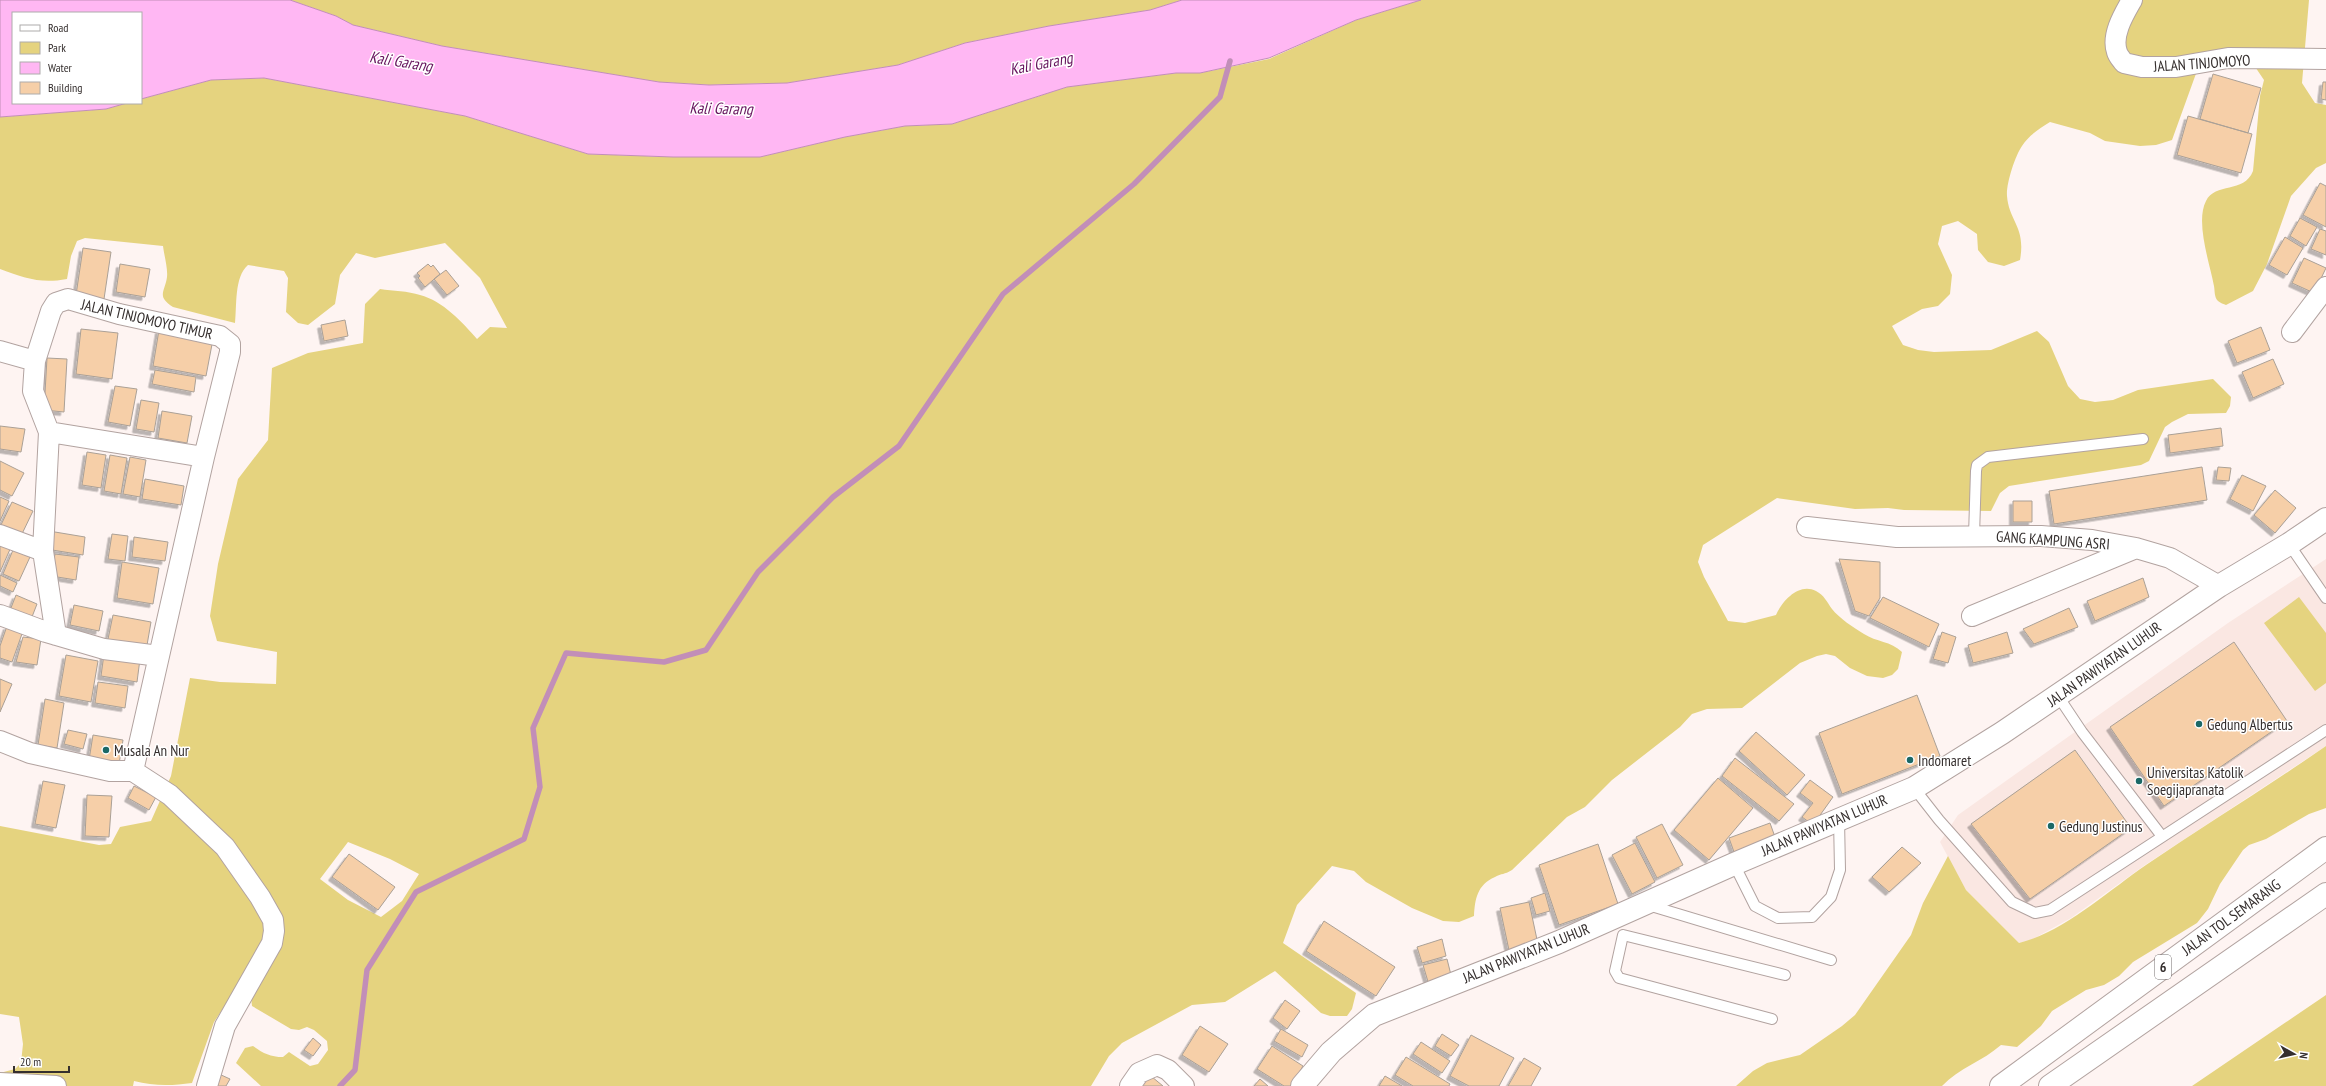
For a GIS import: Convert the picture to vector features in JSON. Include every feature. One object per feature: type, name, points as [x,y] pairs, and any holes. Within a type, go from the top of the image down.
[{"type":"main road","name":"JALAN PAWIYATAN LUHUR","points":[[1302,1086],[1331,1052],[1374,1015],[1560,942],[1619,926],[1644,904],[1734,864],[1914,788],[2058,696],[2096,668],[2219,586],[2289,544],[2326,518]]},
{"type":"main road","name":"JALAN TOL SEMARANG","points":[[2001,1086],[2326,848]]},
{"type":"main road","name":"6","points":[[2050,1086],[2326,894]]},
{"type":"street","name":"JALAN TINJOMOYO","points":[[2132,0],[2124,14],[2117,33],[2116,52],[2124,63],[2142,67],[2176,67],[2228,58],[2326,59]]},
{"type":"street","points":[[2292,332],[2326,287]]},
{"type":"street","name":"JALAN TINJOMOYO TIMUR","points":[[56,635],[43,551],[49,432],[33,391],[35,361],[51,311],[56,303],[68,300],[225,339],[230,344],[230,352],[204,457],[133,771]]},
{"type":"street","points":[[0,351],[35,361]]},
{"type":"street","points":[[49,432],[204,457]]},
{"type":"street","name":"GANG KAMPUNG ASRI","points":[[1807,527],[1897,537],[2048,537],[2092,540],[2136,548],[2170,558],[2219,586]]},
{"type":"street","points":[[0,535],[43,551]]},
{"type":"street","points":[[1972,616],[2136,548]]},
{"type":"street","points":[[0,615],[56,635],[104,649],[159,656]]},
{"type":"street","points":[[0,742],[30,753],[110,772],[133,771],[170,795],[219,842],[260,897],[273,920],[274,931],[272,943],[225,1026],[207,1086]]},
{"type":"street","points":[[1130,1086],[1139,1073],[1157,1065],[1168,1070],[1184,1086]]},
{"type":"street","points":[[0,1083],[56,1086]]},
{"type":"lane","name":"GANG KAMPUNG ASRI","points":[[1974,536],[1976,471],[1982,461],[1988,458],[2143,439]]},
{"type":"lane","points":[[2289,544],[2326,598]]},
{"type":"lane","points":[[2058,696],[2082,732],[2162,835]]},
{"type":"lane","points":[[1914,788],[1939,820],[2012,902],[2035,913],[2050,910],[2162,835],[2326,730]]},
{"type":"lane","points":[[1734,864],[1755,906],[1778,918],[1812,917],[1831,897],[1840,870],[1840,819]]},
{"type":"lane","points":[[1644,904],[1831,960]]},
{"type":"lane","points":[[1772,1019],[1619,978],[1615,971],[1619,926],[1785,975]]},
{"type":"shaded area","name":"Universitas Katolik Soegijapranata","points":[[2326,559],[2326,746],[2145,865],[2071,918],[2033,939],[2019,943],[1966,890],[1940,842],[1958,815],[2228,623]]},
{"type":"green space","points":[[290,0],[1182,0],[1150,10],[1049,26],[965,43],[898,65],[787,83],[709,85],[659,82],[442,46],[353,25],[336,16]]},
{"type":"green space","points":[[1421,0],[2309,0],[2302,83],[2315,103],[2326,105],[2326,163],[2316,168],[2291,196],[2267,264],[2253,291],[2226,305],[2218,301],[2215,296],[2204,243],[2202,220],[2203,210],[2210,195],[2222,189],[2237,186],[2243,183],[2249,178],[2253,171],[2260,96],[2264,80],[2243,49],[2202,57],[2172,140],[2156,145],[2140,146],[2105,141],[2090,133],[2050,122],[2031,135],[2022,146],[2017,156],[2009,178],[2007,191],[2008,205],[2021,239],[2020,260],[2004,266],[1988,262],[1978,250],[1977,234],[1958,221],[1942,226],[1938,244],[1952,275],[1950,294],[1938,306],[1922,309],[1892,326],[1903,345],[1918,350],[1934,352],[1991,350],[2037,331],[2049,342],[2068,386],[2080,399],[2095,402],[2113,400],[2138,390],[2213,379],[2231,397],[2230,406],[2226,413],[2188,414],[2172,422],[2165,427],[2149,461],[2141,465],[2009,486],[2000,493],[1991,511],[1904,510],[1888,508],[1855,509],[1777,498],[1703,545],[1698,562],[1704,577],[1728,621],[1745,623],[1776,615],[1782,604],[1792,594],[1803,589],[1810,589],[1821,595],[1832,609],[1851,626],[1869,637],[1898,648],[1902,652],[1898,669],[1892,675],[1883,678],[1867,676],[1850,668],[1835,656],[1826,654],[1800,663],[1742,708],[1707,709],[1692,714],[1680,727],[1612,780],[1585,807],[1567,817],[1512,870],[1489,880],[1484,884],[1476,898],[1474,916],[1459,922],[1443,921],[1412,908],[1366,882],[1354,871],[1332,866],[1297,905],[1283,943],[1356,993],[1352,1009],[1347,1016],[1330,1016],[1321,1013],[1275,971],[1225,1002],[1192,1005],[1122,1043],[1109,1056],[1091,1086],[261,1086],[236,1063],[245,1048],[253,1046],[260,1051],[278,1057],[283,1057],[289,1052],[310,1066],[318,1064],[328,1050],[327,1041],[314,1030],[307,1027],[299,1030],[291,1029],[252,1006],[251,997],[232,995],[214,1022],[192,1083],[162,1085],[134,1081],[133,1086],[0,1086],[0,1073],[15,1069],[21,1063],[23,1044],[19,1017],[0,1014],[0,826],[99,845],[111,844],[120,827],[151,821],[171,776],[190,678],[220,682],[276,684],[277,652],[217,641],[210,616],[218,564],[238,479],[268,440],[272,368],[308,353],[363,343],[365,304],[380,289],[415,294],[436,302],[452,313],[477,339],[490,327],[507,328],[480,278],[445,243],[375,258],[356,253],[340,275],[335,304],[308,325],[298,323],[286,312],[288,278],[284,271],[248,265],[240,277],[238,284],[235,323],[173,307],[163,297],[167,273],[163,246],[85,238],[77,241],[71,256],[67,279],[49,281],[33,279],[0,269],[0,117],[106,109],[124,104],[142,104],[142,99],[211,80],[264,78],[465,116],[588,154],[673,157],[760,157],[845,137],[905,126],[952,124],[1067,87],[1176,73],[1200,73],[1269,59],[1356,20]],"holes":[[[348,842],[390,859],[419,874],[402,901],[381,917],[348,900],[320,879]]]},
{"type":"green space","points":[[2299,597],[2326,633],[2326,683],[2315,691],[2264,623]]},
{"type":"green space","points":[[2326,746],[2326,808],[2309,814],[2266,839],[2249,845],[2243,850],[2220,884],[2208,909],[2197,923],[2133,962],[2119,976],[2104,985],[2086,990],[2052,1011],[2041,1026],[2017,1047],[2001,1045],[1987,1056],[1956,1074],[1942,1086],[1736,1086],[1753,1071],[1767,1063],[1800,1055],[1842,1026],[1855,1015],[1911,935],[1923,903],[1948,856],[1966,890],[2019,943],[2036,938],[2052,930],[2085,910],[2146,865]]},
{"type":"green space","points":[[2326,995],[2326,1086],[2192,1086]]},
{"type":"water","name":"Kali Garang","points":[[0,0],[290,0],[336,16],[353,25],[442,46],[659,82],[709,85],[787,83],[898,65],[965,43],[1049,26],[1150,10],[1182,0],[1421,0],[1356,20],[1269,58],[1200,73],[1176,73],[1067,87],[952,124],[905,126],[845,137],[760,157],[673,157],[588,154],[465,116],[264,78],[211,80],[142,99],[142,12],[12,12],[12,104],[124,104],[106,109],[0,117]]},
{"type":"building","points":[[2213,74],[2261,88],[2248,133],[2200,119]]},
{"type":"building","points":[[2323,82],[2326,82],[2326,100],[2321,99]]},
{"type":"building","points":[[2188,116],[2252,134],[2241,173],[2177,155]]},
{"type":"building","points":[[2320,183],[2326,186],[2326,227],[2303,215]]},
{"type":"building","points":[[2300,218],[2317,227],[2306,246],[2290,236]]},
{"type":"building","points":[[2320,229],[2326,231],[2326,255],[2311,249]]},
{"type":"building","points":[[2285,237],[2303,248],[2287,275],[2269,265]]},
{"type":"building","points":[[83,248],[111,252],[104,299],[76,295]]},
{"type":"building","points":[[2304,258],[2326,268],[2314,293],[2292,283]]},
{"type":"building","points":[[120,264],[150,269],[145,297],[116,292]]},
{"type":"building","points":[[428,264],[431,267],[433,265],[440,274],[425,287],[418,278],[420,276],[417,273]]},
{"type":"building","points":[[446,270],[459,286],[447,295],[434,279]]},
{"type":"building","points":[[345,320],[348,336],[324,341],[321,325]]},
{"type":"building","points":[[2261,327],[2270,350],[2237,363],[2228,341]]},
{"type":"building","points":[[81,329],[118,333],[112,379],[76,374]]},
{"type":"building","points":[[159,330],[213,339],[206,376],[153,366]]},
{"type":"building","points":[[47,358],[67,359],[64,412],[44,410]]},
{"type":"building","points":[[2273,359],[2284,384],[2253,398],[2242,372]]},
{"type":"building","points":[[155,370],[196,377],[194,392],[152,384]]},
{"type":"building","points":[[115,386],[137,389],[130,426],[108,422]]},
{"type":"building","points":[[141,400],[159,403],[154,432],[136,429]]},
{"type":"building","points":[[162,411],[192,416],[187,443],[158,438]]},
{"type":"building","points":[[0,426],[25,429],[21,452],[0,449]]},
{"type":"building","points":[[2221,428],[2223,446],[2170,453],[2168,435]]},
{"type":"building","points":[[87,452],[106,455],[101,488],[82,485]]},
{"type":"building","points":[[110,455],[127,458],[121,494],[104,491]]},
{"type":"building","points":[[130,457],[146,460],[140,497],[123,494]]},
{"type":"building","points":[[0,461],[24,473],[12,496],[0,490]]},
{"type":"building","points":[[2202,467],[2207,500],[2054,524],[2049,491]]},
{"type":"building","points":[[2218,467],[2231,468],[2229,481],[2216,480]]},
{"type":"building","points":[[2242,475],[2266,486],[2253,511],[2230,499]]},
{"type":"building","points":[[145,479],[184,486],[181,505],[142,499]]},
{"type":"building","points":[[2275,490],[2296,508],[2275,533],[2254,515]]},
{"type":"building","points":[[0,497],[9,501],[0,521]]},
{"type":"building","points":[[2013,501],[2032,501],[2032,522],[2013,522]]},
{"type":"building","points":[[12,502],[33,511],[20,538],[0,527]]},
{"type":"building","points":[[49,531],[85,537],[83,555],[46,549]]},
{"type":"building","points":[[112,534],[128,536],[125,561],[108,559]]},
{"type":"building","points":[[134,537],[168,542],[165,561],[132,557]]},
{"type":"building","points":[[0,542],[11,547],[0,572]]},
{"type":"building","points":[[13,550],[30,557],[19,581],[3,574]]},
{"type":"building","points":[[55,554],[79,557],[76,580],[51,576]]},
{"type":"building","points":[[1839,559],[1880,562],[1880,598],[1869,616],[1855,611]]},
{"type":"building","points":[[122,562],[159,568],[153,604],[117,598]]},
{"type":"building","points":[[0,575],[17,583],[13,592],[0,586]]},
{"type":"building","points":[[2143,578],[2149,597],[2095,621],[2087,601]]},
{"type":"building","points":[[16,595],[37,604],[30,622],[9,613]]},
{"type":"building","points":[[1883,597],[1939,624],[1929,647],[1870,618]]},
{"type":"building","points":[[74,605],[103,611],[99,631],[70,625]]},
{"type":"building","points":[[2069,608],[2078,627],[2034,644],[2023,629]]},
{"type":"building","points":[[113,615],[151,622],[146,651],[107,644]]},
{"type":"building","points":[[7,626],[23,631],[12,662],[0,658],[0,646]]},
{"type":"building","points":[[1942,632],[1956,637],[1948,663],[1933,659]]},
{"type":"building","points":[[2007,632],[2013,653],[1973,663],[1968,645]]},
{"type":"building","points":[[23,637],[41,639],[37,665],[16,662]]},
{"type":"building","name":"Gedung Albertus","points":[[2234,642],[2287,721],[2164,806],[2110,727]]},
{"type":"building","points":[[104,654],[140,659],[137,682],[101,676]]},
{"type":"building","points":[[66,655],[98,661],[91,702],[59,696]]},
{"type":"building","points":[[0,679],[12,684],[0,712]]},
{"type":"building","points":[[98,682],[128,686],[125,708],[95,703]]},
{"type":"building","points":[[1917,695],[1940,756],[1842,794],[1819,733]]},
{"type":"building","points":[[45,699],[64,703],[57,748],[38,745]]},
{"type":"building","points":[[68,730],[87,734],[83,749],[64,744]]},
{"type":"building","points":[[1756,732],[1805,775],[1787,795],[1739,751]]},
{"type":"building","name":"Musala An Nur","points":[[93,735],[123,740],[119,764],[89,760]]},
{"type":"building","name":"Gedung Justinus","points":[[2075,750],[2131,828],[2030,899],[1971,824]]},
{"type":"building","points":[[1735,758],[1794,804],[1779,821],[1722,776]]},
{"type":"building","points":[[1718,778],[1753,808],[1709,860],[1674,830]]},
{"type":"building","points":[[1810,780],[1833,797],[1813,825],[1802,817],[1813,803],[1800,793]]},
{"type":"building","points":[[43,781],[65,785],[56,828],[35,824]]},
{"type":"building","points":[[134,786],[156,797],[149,810],[128,798]]},
{"type":"building","points":[[87,795],[112,796],[109,837],[85,836]]},
{"type":"building","points":[[1770,823],[1775,837],[1734,852],[1729,838]]},
{"type":"building","points":[[1662,824],[1683,865],[1657,878],[1636,837]]},
{"type":"building","points":[[1635,843],[1655,882],[1632,894],[1612,855]]},
{"type":"building","points":[[1598,844],[1618,904],[1559,925],[1539,865]]},
{"type":"building","points":[[1902,847],[1921,863],[1889,892],[1872,877]]},
{"type":"building","points":[[349,854],[395,887],[378,910],[332,877]]},
{"type":"building","points":[[1545,893],[1550,911],[1536,915],[1531,898]]},
{"type":"building","points":[[1529,902],[1539,949],[1510,955],[1500,908]]},
{"type":"building","points":[[1324,921],[1395,967],[1376,996],[1306,951]]},
{"type":"building","points":[[1442,939],[1446,956],[1422,963],[1417,947]]},
{"type":"building","points":[[1447,959],[1452,979],[1429,985],[1423,965]]},
{"type":"building","points":[[1285,1000],[1300,1011],[1287,1029],[1273,1018]]},
{"type":"building","points":[[1200,1026],[1228,1044],[1209,1072],[1182,1055]]},
{"type":"building","points":[[1281,1029],[1308,1045],[1302,1057],[1274,1041]]},
{"type":"building","points":[[1442,1034],[1459,1045],[1451,1056],[1435,1046]]},
{"type":"building","points":[[1471,1035],[1514,1058],[1499,1086],[1469,1086],[1450,1076]]},
{"type":"building","points":[[313,1038],[321,1045],[313,1056],[304,1050]]},
{"type":"building","points":[[1421,1042],[1450,1061],[1442,1073],[1413,1054]]},
{"type":"building","points":[[1272,1046],[1303,1066],[1291,1086],[1284,1086],[1257,1069]]},
{"type":"building","points":[[1406,1057],[1450,1084],[1449,1086],[1413,1086],[1395,1075]]},
{"type":"building","points":[[1524,1058],[1541,1068],[1531,1086],[1508,1086]]},
{"type":"building","points":[[1146,1072],[1163,1086],[1135,1086]]},
{"type":"building","points":[[219,1074],[230,1079],[226,1086],[213,1086]]},
{"type":"building","points":[[1385,1076],[1402,1086],[1379,1086]]},
{"type":"building","points":[[1260,1079],[1268,1086],[1254,1086]]},
{"type":"waterway","points":[[340,1086],[355,1070],[367,970],[416,892],[524,839],[540,787],[533,728],[566,653],[664,662],[706,650],[758,572],[833,497],[899,446],[1003,294],[1134,184],[1220,97],[1230,61]]},
{"type":"place","name":"Gedung Albertus","points":[[2199,724]]},
{"type":"place","name":"Musala An Nur","points":[[106,750]]},
{"type":"place","name":"Indomaret","points":[[1910,760]]},
{"type":"place","name":"Universitas Katolik Soegijapranata","points":[[2139,781]]},
{"type":"place","name":"Gedung Justinus","points":[[2051,826]]}]
